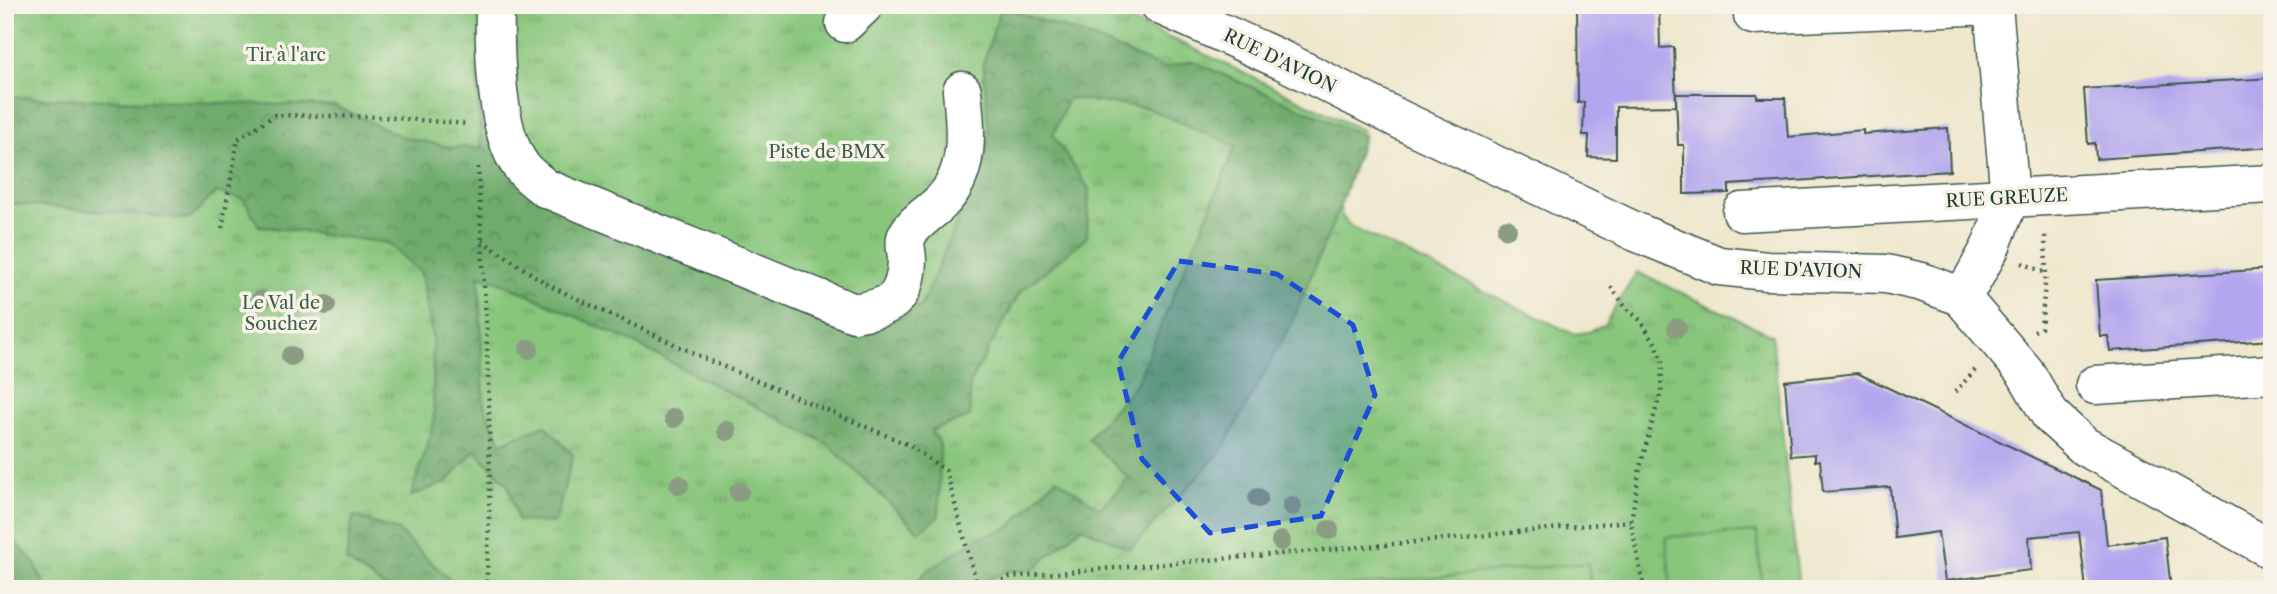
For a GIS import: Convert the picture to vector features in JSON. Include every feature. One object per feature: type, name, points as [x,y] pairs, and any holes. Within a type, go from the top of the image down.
[{"type":"street","points":[[495,5],[500,106],[508,143],[521,167],[533,179],[545,188],[854,313],[881,309],[898,296],[905,275],[906,238],[915,225],[943,201],[958,175],[966,148],[962,91]]},
{"type":"street","name":"RUE D'AVION","points":[[1160,5],[1284,61],[1402,121],[1636,232],[1718,266],[1767,271],[1885,274],[1922,282],[1960,296],[2025,372],[2050,415],[2084,446],[2272,550]]},
{"type":"street","points":[[1753,15],[1993,5],[2010,197],[1990,248],[1972,281],[1960,296]]},
{"type":"street","name":"RUE GREUZE","points":[[1742,212],[2272,184]]},
{"type":"street","points":[[2095,385],[2272,374]]},
{"type":"path","points":[[222,229],[238,139],[275,115],[383,117],[476,125]]},
{"type":"path","points":[[478,162],[488,364],[490,528],[486,589]]},
{"type":"path","points":[[482,241],[562,291],[708,360],[909,445],[946,471],[981,589],[1010,577],[1631,521]]},
{"type":"path","points":[[1611,287],[1640,320],[1657,346],[1662,360],[1661,391],[1640,467],[1631,521],[1644,589]]},
{"type":"highlighted area","points":[[1179,261],[1277,274],[1353,325],[1375,395],[1321,516],[1210,533],[1142,459],[1118,362]]},
{"type":"green space","name":"Le Val de Souchez","points":[[5,5],[1094,5],[1192,48],[1362,130],[1364,136],[1340,206],[1341,215],[1351,227],[1573,334],[1589,332],[1604,325],[1637,272],[1772,335],[1799,589],[5,589]]},
{"type":"green space","points":[[1001,7],[1084,35],[1163,68],[1192,61],[1364,136],[1340,206],[1292,322],[1221,452],[1130,549],[1082,527],[1032,570],[1006,571],[973,589],[910,589],[927,571],[980,537],[1009,528],[1056,478],[1100,508],[1129,479],[1088,439],[1137,382],[1236,146],[1147,108],[1068,98],[1053,135],[1089,189],[1087,237],[1020,292],[970,383],[970,417],[931,430],[940,444],[939,516],[919,532],[828,444],[630,341],[498,281],[479,277],[484,405],[501,443],[545,425],[573,455],[555,523],[518,521],[508,485],[475,450],[447,482],[411,496],[434,424],[432,334],[421,273],[388,243],[259,226],[244,199],[216,192],[190,219],[5,203],[5,97],[335,106],[403,137],[450,147],[481,148],[476,64],[488,62],[519,174],[876,326],[903,317],[921,306],[986,155],[989,133],[983,64]]},
{"type":"green space","points":[[353,516],[398,531],[460,589],[388,589],[346,561]]},
{"type":"green space","points":[[5,532],[34,562],[47,589],[5,589]]},
{"type":"green space","points":[[1757,532],[1762,589],[1671,589],[1666,537]]},
{"type":"green space","points":[[1588,563],[1591,589],[1313,589]]},
{"type":"building","points":[[1577,5],[1659,5],[1660,48],[1674,47],[1676,106],[1616,107],[1616,158],[1588,157],[1589,135],[1583,135],[1584,102],[1578,103]]},
{"type":"building","points":[[2272,78],[2272,147],[2096,159],[2095,143],[2088,144],[2084,89]]},
{"type":"building","points":[[1676,94],[1757,94],[1757,98],[1785,98],[1788,137],[1863,130],[1863,134],[1948,128],[1950,171],[1729,185],[1729,193],[1684,194],[1684,145],[1678,145]]},
{"type":"building","points":[[2272,269],[2272,340],[2110,351],[2108,336],[2100,336],[2096,280]]},
{"type":"building","points":[[1857,373],[2101,490],[2107,545],[2165,537],[2171,589],[2086,589],[2079,532],[2029,537],[2031,570],[1945,581],[1938,532],[1895,538],[1890,487],[1823,492],[1820,460],[1815,461],[1815,454],[1791,456],[1785,381]]},
{"type":"park label","name":"Tir à l'arc","points":[[286,55]]},
{"type":"park label","name":"Piste de BMX","points":[[827,152]]}]
